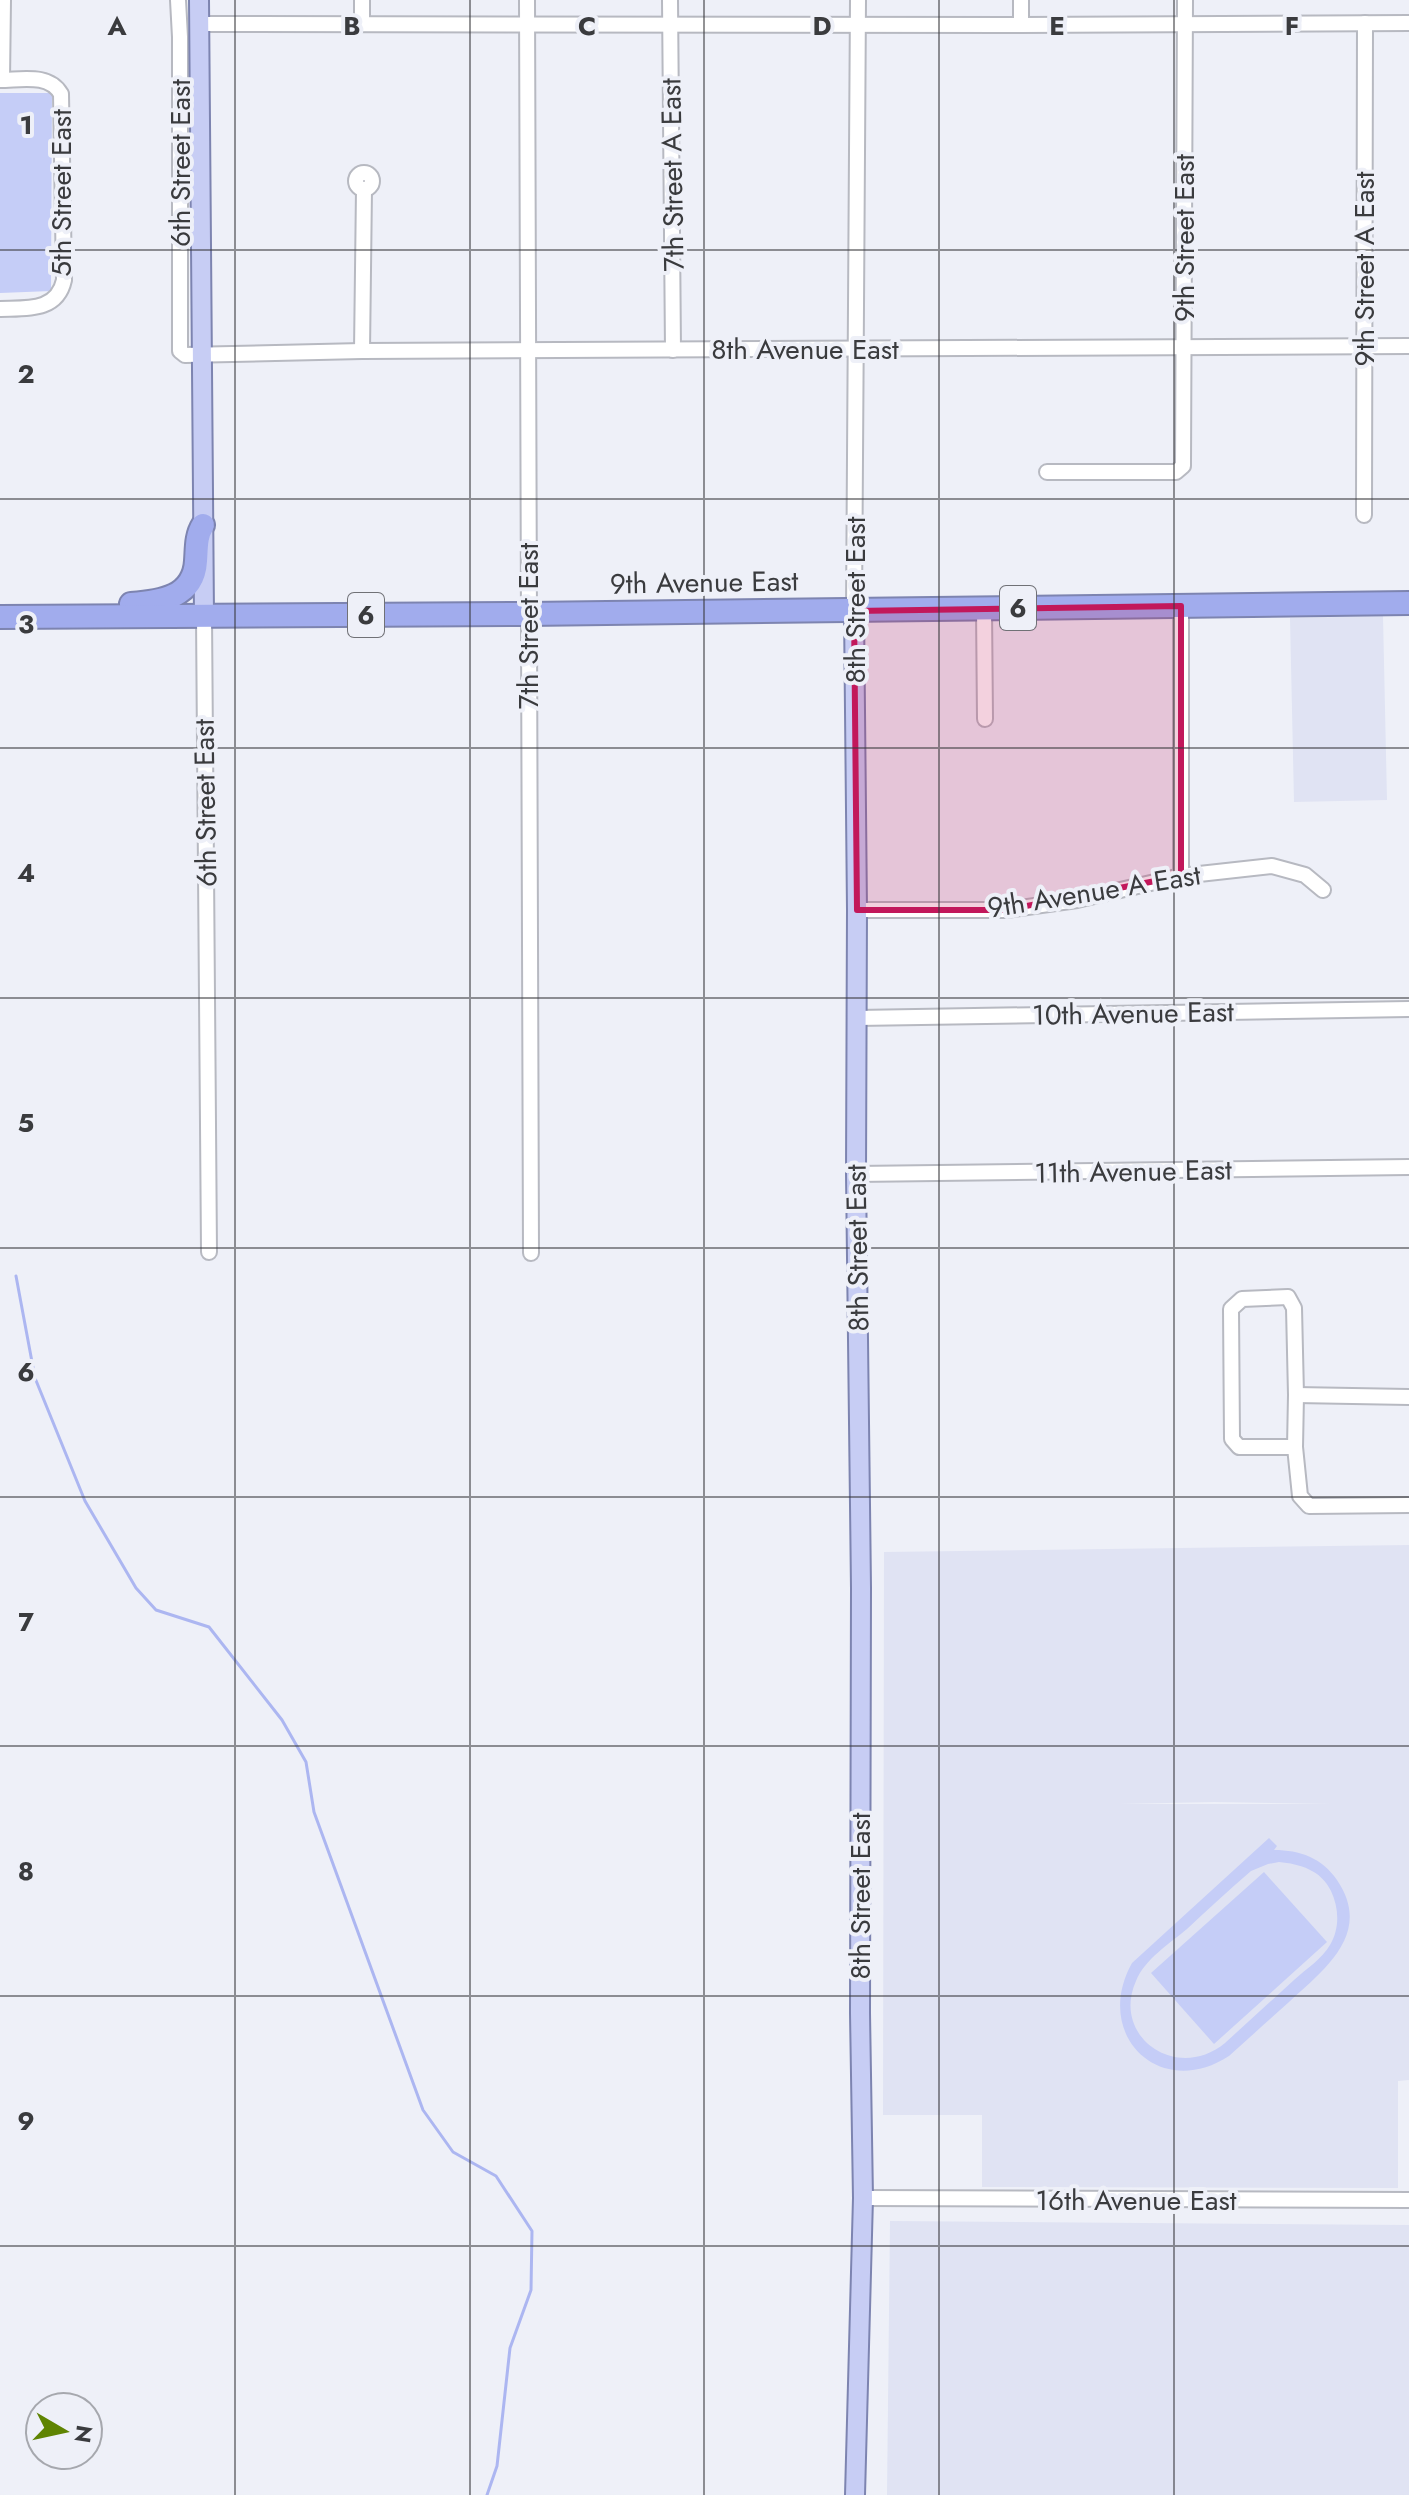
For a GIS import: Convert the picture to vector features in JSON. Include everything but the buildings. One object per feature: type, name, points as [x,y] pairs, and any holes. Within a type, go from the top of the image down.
[{"type":"highway","points":[[91,616],[131,604],[170,598],[183,591],[196,571],[198,533],[203,525]]},
{"type":"highway","name":"9th Avenue East","points":[[0,617],[854,611],[1409,603]]},
{"type":"main road","name":"6th Street East","points":[[199,0],[204,616]]},
{"type":"main road","name":"8th Street East","points":[[854,611],[863,2198],[855,2495]]},
{"type":"street","name":"5th Street East","points":[[0,309],[48,304],[61,291],[64,280],[61,94],[48,81],[1,80],[3,0]]},
{"type":"street","name":"6th Street East","points":[[178,0],[180,351],[185,355],[202,354]]},
{"type":"street","points":[[362,0],[362,24]]},
{"type":"street","name":"7th Street East","points":[[527,0],[531,1253]]},
{"type":"street","name":"7th Street A East","points":[[670,0],[673,350]]},
{"type":"street","name":"8th Street East","points":[[854,611],[858,0]]},
{"type":"street","points":[[1021,0],[1021,25]]},
{"type":"street","name":"9th Street East","points":[[1047,472],[1176,472],[1183,466],[1185,0]]},
{"type":"street","name":"9th Street A East","points":[[1364,515],[1365,23]]},
{"type":"street","points":[[199,24],[1409,23]]},
{"type":"street","points":[[362,351],[364,189]]},
{"type":"street","name":"8th Avenue East","points":[[202,354],[1409,346]]},
{"type":"street","points":[[1181,606],[1181,876]]},
{"type":"street","points":[[984,609],[985,719]]},
{"type":"street","name":"6th Street East","points":[[204,616],[209,1252]]},
{"type":"street","name":"9th Avenue A East","points":[[857,910],[1006,910],[1077,900],[1181,876],[1272,866],[1305,875],[1323,890]]},
{"type":"street","name":"10th Avenue East","points":[[857,1018],[1409,1009]]},
{"type":"street","name":"11th Avenue East","points":[[856,1174],[1409,1167]]},
{"type":"street","points":[[1295,1447],[1239,1447],[1232,1439],[1231,1309],[1242,1299],[1288,1297],[1294,1308],[1295,1447],[1300,1496],[1309,1506],[1409,1505]]},
{"type":"street","points":[[1296,1395],[1409,1397]]},
{"type":"street","name":"16th Avenue East","points":[[863,2198],[1409,2200]]},
{"type":"highlighted area","points":[[1181,606],[1181,876],[1006,910],[857,910],[854,611]]},
{"type":"shaded area","points":[[0,93],[52,93],[51,291],[0,293]]},
{"type":"shaded area","points":[[1383,616],[1387,800],[1294,802],[1290,618]]},
{"type":"shaded area","points":[[1409,1545],[1409,2080],[1398,2081],[1398,2188],[982,2187],[982,2115],[883,2115],[884,1552]],"holes":[[[1214,1802],[1331,1804],[1120,1804]]]},
{"type":"shaded area","points":[[1269,1838],[1277,1846],[1274,1850],[1301,1854],[1324,1866],[1337,1880],[1347,1899],[1350,1917],[1347,1933],[1330,1963],[1229,2056],[1203,2068],[1179,2071],[1157,2065],[1140,2053],[1127,2036],[1121,2014],[1122,1990],[1132,1963]],"holes":[[[1279,1862],[1316,1873],[1331,1891],[1336,1904],[1337,1925],[1327,1950],[1225,2043],[1206,2054],[1187,2058],[1153,2048],[1140,2035],[1132,2020],[1131,2001],[1140,1973],[1158,1952],[1251,1871]]]},
{"type":"shaded area","points":[[1264,1872],[1327,1942],[1214,2044],[1151,1973]]},
{"type":"shaded area","points":[[890,2221],[1409,2225],[1409,2495],[887,2495]]},
{"type":"waterway","points":[[16,1276],[35,1378],[85,1501],[136,1588],[156,1610],[209,1627],[282,1720],[306,1762],[314,1812],[423,2110],[453,2152],[496,2176],[532,2231],[531,2290],[510,2348],[497,2466],[487,2495]]}]
